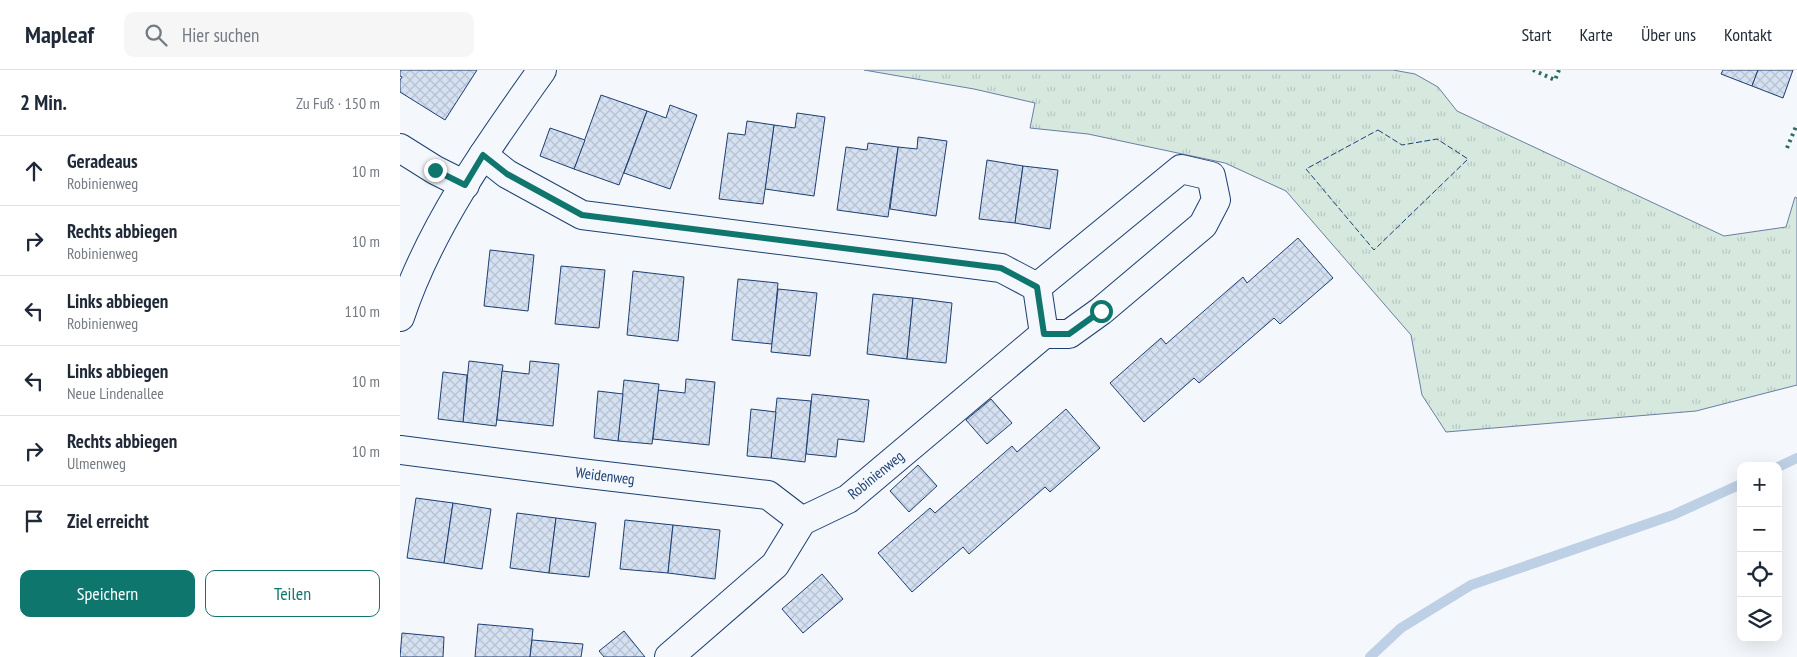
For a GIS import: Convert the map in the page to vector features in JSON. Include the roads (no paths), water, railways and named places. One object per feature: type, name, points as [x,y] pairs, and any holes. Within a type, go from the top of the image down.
[{"type":"street","points":[[400,317],[438,226],[503,124],[542,70]]},
{"type":"street","points":[[400,148],[435,170],[465,185]]},
{"type":"street","points":[[483,155],[507,174],[582,215],[1001,268],[1037,287]]},
{"type":"street","points":[[1181,169],[1211,176],[1216,200],[1203,225],[1101,311],[1069,334],[1044,334],[1037,287],[1181,169]]},
{"type":"street","name":"Robinienweg","points":[[802,521],[848,499],[1044,334]]},
{"type":"street","name":"Weidenweg","points":[[400,450],[580,474],[768,495],[802,521]]},
{"type":"street","points":[[669,657],[775,565],[802,521]]},
{"type":"waterway","points":[[1782,465],[1797,458]]},
{"type":"waterway","points":[[1370,657],[1401,628],[1471,585],[1673,515],[1737,486]]}]
